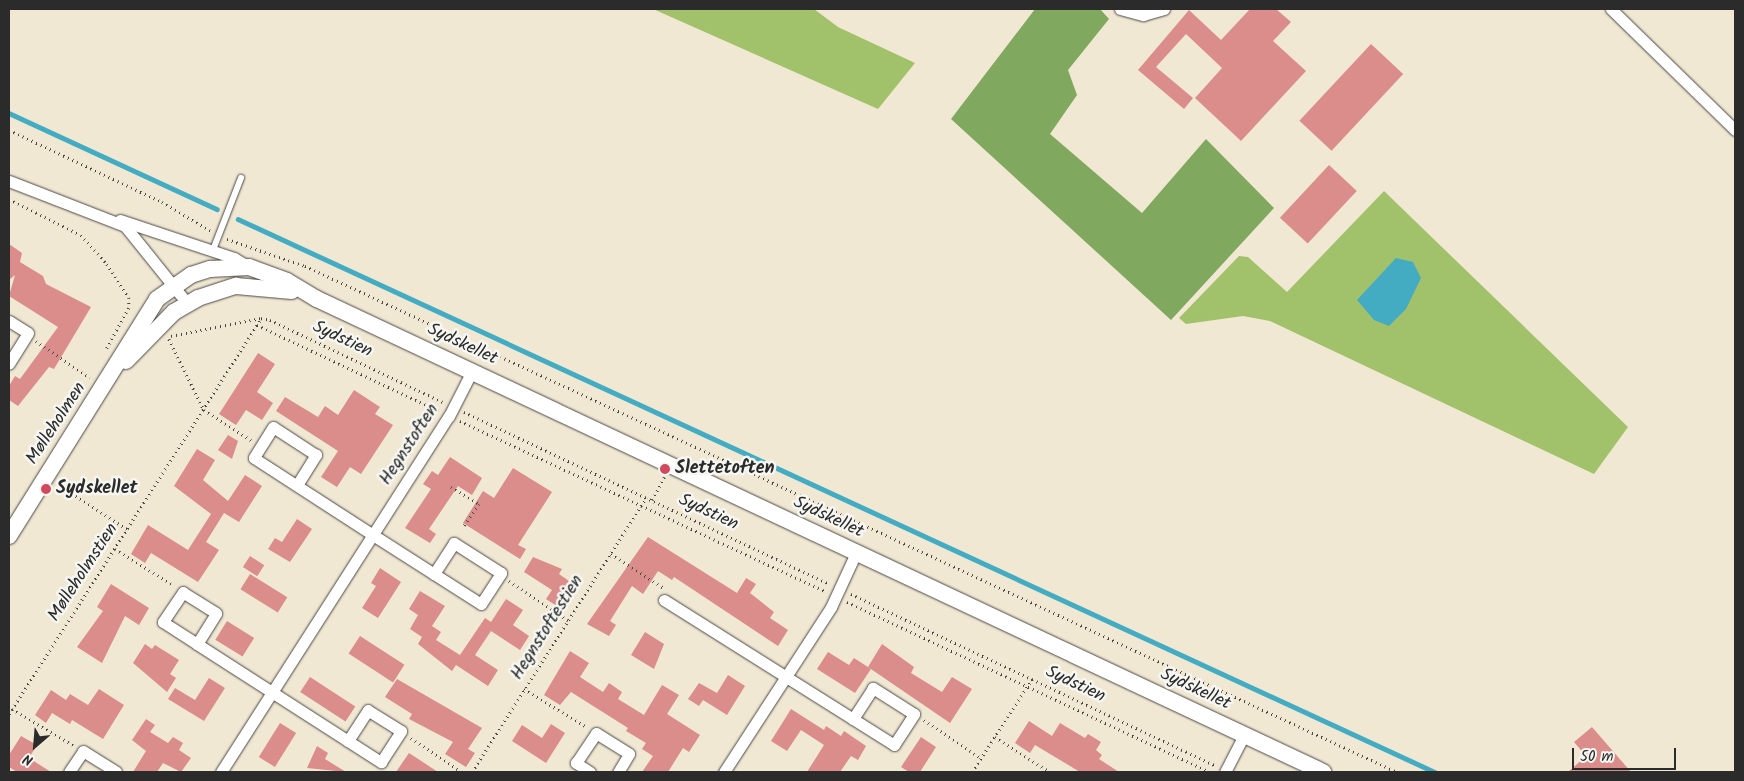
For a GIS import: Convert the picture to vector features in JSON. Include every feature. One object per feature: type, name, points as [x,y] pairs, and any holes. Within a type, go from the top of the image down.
[{"type":"street","points":[[1120,9],[1143,15],[1164,9]]},
{"type":"street","points":[[1611,9],[1735,130]]},
{"type":"street","name":"Sydskellet","points":[[9,181],[111,218],[213,250],[249,268],[287,281],[318,299],[1323,772]]},
{"type":"street","name":"Sydskellet","points":[[111,218],[134,234],[187,303],[218,290],[259,285],[318,299]]},
{"type":"street","name":"Sydskellet","points":[[174,285],[210,269],[249,268]]},
{"type":"street","name":"Mølleholmen","points":[[9,536],[106,384],[144,316],[174,285]]},
{"type":"street","name":"Mølleholmen","points":[[106,384],[162,332],[187,303]]},
{"type":"street","points":[[9,321],[28,333],[9,363]]},
{"type":"street","name":"Hegnstoften","points":[[221,772],[452,412],[472,371]]},
{"type":"street","points":[[297,485],[316,455],[273,428],[254,458],[434,574],[482,604],[501,573],[454,543],[434,574]]},
{"type":"street","points":[[724,772],[838,593],[856,553]]},
{"type":"street","points":[[197,644],[216,613],[183,592],[163,622],[197,644],[273,692],[348,741],[381,762],[401,731],[368,710],[348,741]]},
{"type":"street","points":[[664,600],[894,745],[914,714],[872,688],[853,719]]},
{"type":"street","points":[[590,772],[576,763],[596,733],[629,754],[618,772]]},
{"type":"street","points":[[1226,771],[1244,735]]},
{"type":"street","points":[[69,772],[83,751],[116,772]]},
{"type":"lane","points":[[213,250],[241,178]]},
{"type":"path","points":[[9,130],[162,202],[219,235],[305,266],[1397,772]]},
{"type":"path","points":[[9,199],[81,236],[107,264],[129,298],[129,308],[102,358]]},
{"type":"path","points":[[129,308],[144,316]]},
{"type":"path","points":[[261,318],[162,332],[204,410],[261,446]]},
{"type":"path","name":"Mølleholmstien","points":[[9,714],[261,318]]},
{"type":"path","name":"Sydstien","points":[[261,318],[452,412],[652,500],[838,593],[1032,679],[1226,771]]},
{"type":"path","points":[[257,325],[452,412],[641,506],[838,593],[1027,686],[1210,772]]},
{"type":"path","points":[[28,333],[90,378]]},
{"type":"path","points":[[84,386],[93,372]]},
{"type":"path","points":[[652,500],[666,473]]},
{"type":"path","points":[[46,477],[127,529]]},
{"type":"path","points":[[451,487],[478,504],[464,526]]},
{"type":"path","name":"Hegnstoftestien","points":[[472,772],[646,498]]},
{"type":"path","points":[[115,549],[183,592]]},
{"type":"path","points":[[611,554],[667,590],[664,600]]},
{"type":"path","points":[[501,573],[568,620]]},
{"type":"path","points":[[972,772],[1032,679]]},
{"type":"path","points":[[524,689],[596,733]]},
{"type":"path","points":[[12,708],[83,751]]},
{"type":"path","points":[[914,714],[982,758]]},
{"type":"path","points":[[401,731],[462,772]]},
{"type":"path","points":[[995,736],[1050,772]]},
{"type":"green space","points":[[653,9],[814,9],[838,27],[915,63],[878,109]]},
{"type":"green space","points":[[1035,9],[1100,9],[1109,19],[1068,70],[1077,95],[1050,134],[1142,213],[1206,139],[1274,208],[1171,320],[951,119]]},
{"type":"green space","points":[[1384,191],[1628,427],[1594,474],[1270,321],[1243,316],[1186,324],[1179,318],[1239,256],[1248,257],[1287,292]]},
{"type":"water","points":[[1396,258],[1413,262],[1421,278],[1406,309],[1389,326],[1374,320],[1357,300]]},
{"type":"building","points":[[1250,9],[1276,9],[1291,22],[1273,41],[1306,71],[1241,141],[1195,98],[1222,68],[1186,34],[1156,67],[1193,98],[1184,109],[1138,70],[1189,10],[1221,40]]},
{"type":"building","points":[[1371,44],[1403,74],[1332,151],[1299,121]]},
{"type":"building","points":[[1329,165],[1357,191],[1308,244],[1280,218]]},
{"type":"building","points":[[9,244],[22,253],[20,262],[43,276],[46,284],[91,307],[54,369],[49,367],[18,406],[9,400],[9,386],[15,376],[20,379],[58,327],[9,296],[15,275],[9,280]]},
{"type":"building","points":[[258,353],[275,364],[257,392],[273,403],[262,420],[246,410],[236,425],[219,414]]},
{"type":"building","points":[[354,390],[380,407],[375,414],[393,425],[361,474],[350,467],[337,487],[321,477],[338,451],[276,411],[285,397],[318,417],[325,406],[338,415]]},
{"type":"building","points":[[228,435],[238,441],[232,459],[218,450]]},
{"type":"building","points":[[197,449],[215,460],[203,480],[228,501],[245,475],[262,486],[239,522],[224,513],[206,542],[219,550],[198,582],[151,553],[145,563],[131,554],[148,525],[188,550],[211,514],[174,486]]},
{"type":"building","points":[[450,457],[482,478],[472,495],[458,486],[429,529],[436,534],[430,543],[405,528],[431,489],[423,484],[432,471],[438,475]]},
{"type":"building","points":[[513,468],[552,492],[518,545],[526,549],[520,559],[463,523],[483,491],[494,498]]},
{"type":"building","points":[[297,519],[312,529],[290,562],[268,549],[275,538],[282,542]]},
{"type":"building","points":[[648,537],[737,593],[746,578],[756,584],[750,593],[774,612],[770,618],[788,630],[778,646],[674,577],[672,580],[658,571],[643,594],[632,586],[610,621],[616,625],[609,636],[587,624]]},
{"type":"building","points":[[250,556],[264,565],[257,576],[243,567]]},
{"type":"building","points":[[533,557],[562,569],[559,574],[569,581],[561,594],[570,600],[563,610],[546,599],[552,590],[524,572]]},
{"type":"building","points":[[380,568],[401,582],[378,618],[362,608],[376,586],[371,583]]},
{"type":"building","points":[[250,574],[287,597],[278,613],[240,589]]},
{"type":"building","points":[[111,584],[149,608],[139,625],[125,616],[102,663],[77,647],[103,611],[97,607]]},
{"type":"building","points":[[420,591],[445,606],[432,626],[441,632],[436,640],[460,655],[485,618],[491,622],[506,599],[523,610],[513,625],[529,636],[520,650],[491,631],[475,655],[498,670],[488,686],[456,665],[452,671],[418,644],[422,637],[410,629],[418,615],[409,609]]},
{"type":"building","points":[[227,621],[254,638],[242,657],[215,640]]},
{"type":"building","points":[[645,632],[664,644],[654,669],[631,655]]},
{"type":"building","points":[[360,636],[404,665],[393,682],[349,654]]},
{"type":"building","points":[[145,644],[152,649],[155,645],[179,660],[170,674],[176,678],[167,692],[133,663]]},
{"type":"building","points":[[882,644],[914,667],[911,673],[942,692],[952,677],[972,689],[950,723],[868,667]]},
{"type":"building","points":[[570,651],[589,663],[580,677],[603,692],[609,683],[622,692],[618,699],[644,715],[662,685],[679,695],[667,714],[700,735],[689,752],[683,748],[668,772],[642,772],[653,756],[642,749],[646,743],[626,731],[628,728],[571,692],[560,705],[544,695]]},
{"type":"building","points":[[828,652],[849,665],[854,658],[871,669],[855,693],[817,669]]},
{"type":"building","points":[[728,675],[745,686],[727,715],[703,700],[699,706],[688,699],[699,683],[717,693]]},
{"type":"building","points":[[310,677],[355,706],[345,722],[300,692]]},
{"type":"building","points":[[209,678],[225,688],[204,721],[168,699],[175,688],[195,700]]},
{"type":"building","points":[[397,679],[482,728],[468,749],[475,753],[466,767],[445,754],[453,742],[409,719],[412,714],[385,697]]},
{"type":"building","points":[[99,689],[124,705],[103,739],[72,720],[70,724],[52,713],[46,723],[35,715],[51,690],[66,700],[70,694],[88,705]]},
{"type":"building","points":[[791,709],[824,730],[826,726],[841,736],[844,731],[866,746],[858,760],[851,756],[840,772],[807,772],[824,745],[801,730],[787,751],[771,741]]},
{"type":"building","points":[[146,719],[155,725],[150,732],[168,743],[173,737],[183,743],[179,750],[191,758],[181,772],[163,763],[157,772],[133,772],[146,751],[132,740]]},
{"type":"building","points":[[1029,721],[1052,736],[1060,723],[1085,738],[1088,734],[1101,742],[1096,750],[1102,755],[1099,759],[1119,772],[1080,772],[1035,745],[1030,753],[1015,743]]},
{"type":"building","points":[[280,723],[296,733],[275,767],[259,757]]},
{"type":"building","points":[[551,724],[565,733],[546,763],[512,741],[522,725],[542,738]]},
{"type":"building","points":[[1592,727],[1631,772],[1568,772],[1586,756],[1574,742]]},
{"type":"building","points":[[21,736],[37,745],[29,758],[51,772],[17,772],[9,767],[9,755]]},
{"type":"building","points":[[921,737],[936,747],[920,772],[909,772],[901,767]]},
{"type":"building","points":[[317,746],[328,753],[325,759],[346,772],[307,768]]},
{"type":"building","points":[[409,753],[438,772],[396,772]]},
{"type":"waterway","points":[[9,113],[217,209]]},
{"type":"waterway","points":[[238,219],[1435,772]]},
{"type":"place","name":"Slettetoften","points":[[665,469]]},
{"type":"place","name":"Sydskellet","points":[[46,489]]}]
